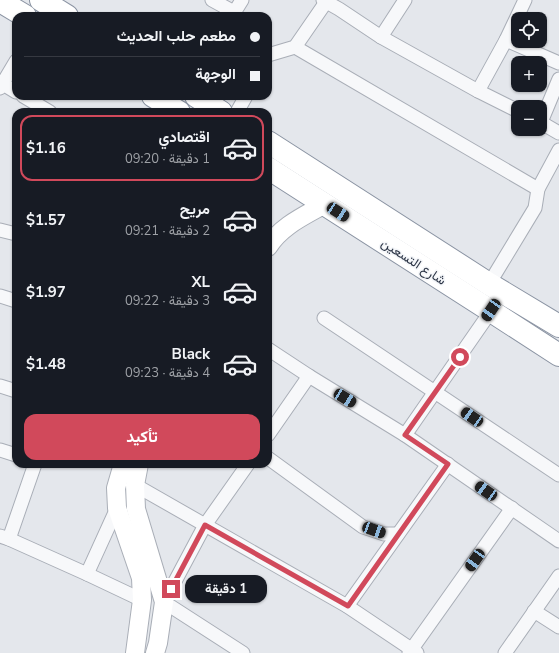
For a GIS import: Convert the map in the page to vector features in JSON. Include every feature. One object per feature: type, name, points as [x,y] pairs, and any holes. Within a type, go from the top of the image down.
[{"type":"highway","points":[[41,0],[60,12]]},
{"type":"highway","points":[[0,1],[18,12]]},
{"type":"highway","points":[[160,100],[172,108]]},
{"type":"highway","points":[[202,100],[214,108]]},
{"type":"highway","name":"شارع التسعين","points":[[272,145],[489,284],[559,326]]},
{"type":"highway","name":"شارع التسعين","points":[[272,171],[559,355]]},
{"type":"main road","points":[[272,241],[290,224],[325,204]]},
{"type":"main road","points":[[122,468],[116,488],[117,508],[141,578],[142,600],[135,653]]},
{"type":"main road","points":[[138,468],[135,486],[136,509],[164,602],[158,643],[155,653]]},
{"type":"street","points":[[212,0],[230,12]]},
{"type":"street","points":[[234,12],[242,0]]},
{"type":"street","points":[[381,37],[405,0]]},
{"type":"street","points":[[478,91],[506,40],[525,0]]},
{"type":"street","points":[[272,54],[295,47],[324,1],[339,9],[381,37],[478,91],[511,108]]},
{"type":"street","points":[[506,40],[559,63]]},
{"type":"street","points":[[295,47],[538,189]]},
{"type":"street","points":[[12,68],[1,86],[12,90]]},
{"type":"street","points":[[547,106],[559,79]]},
{"type":"street","points":[[30,100],[43,108]]},
{"type":"street","points":[[547,126],[559,133]]},
{"type":"street","points":[[489,284],[535,208],[538,189],[559,150]]},
{"type":"street","points":[[0,230],[12,233]]},
{"type":"street","points":[[0,296],[12,300]]},
{"type":"street","points":[[405,435],[491,310]]},
{"type":"street","points":[[324,318],[559,475]]},
{"type":"street","points":[[272,352],[405,435],[559,541]]},
{"type":"street","points":[[272,429],[310,376]]},
{"type":"street","points":[[0,386],[12,389]]},
{"type":"street","points":[[0,450],[12,454]]},
{"type":"street","points":[[272,461],[363,527],[384,534],[398,534]]},
{"type":"street","points":[[348,606],[448,464]]},
{"type":"street","points":[[33,468],[4,537],[142,600]]},
{"type":"street","points":[[243,653],[164,602],[205,525],[245,468]]},
{"type":"street","points":[[135,486],[348,606],[412,652],[512,508]]},
{"type":"street","points":[[87,574],[117,508]]},
{"type":"street","points":[[505,653],[559,576]]},
{"type":"street","points":[[534,611],[559,627]]},
{"type":"route","points":[[171,589],[205,525],[348,606],[448,464],[405,435],[460,357]]}]
